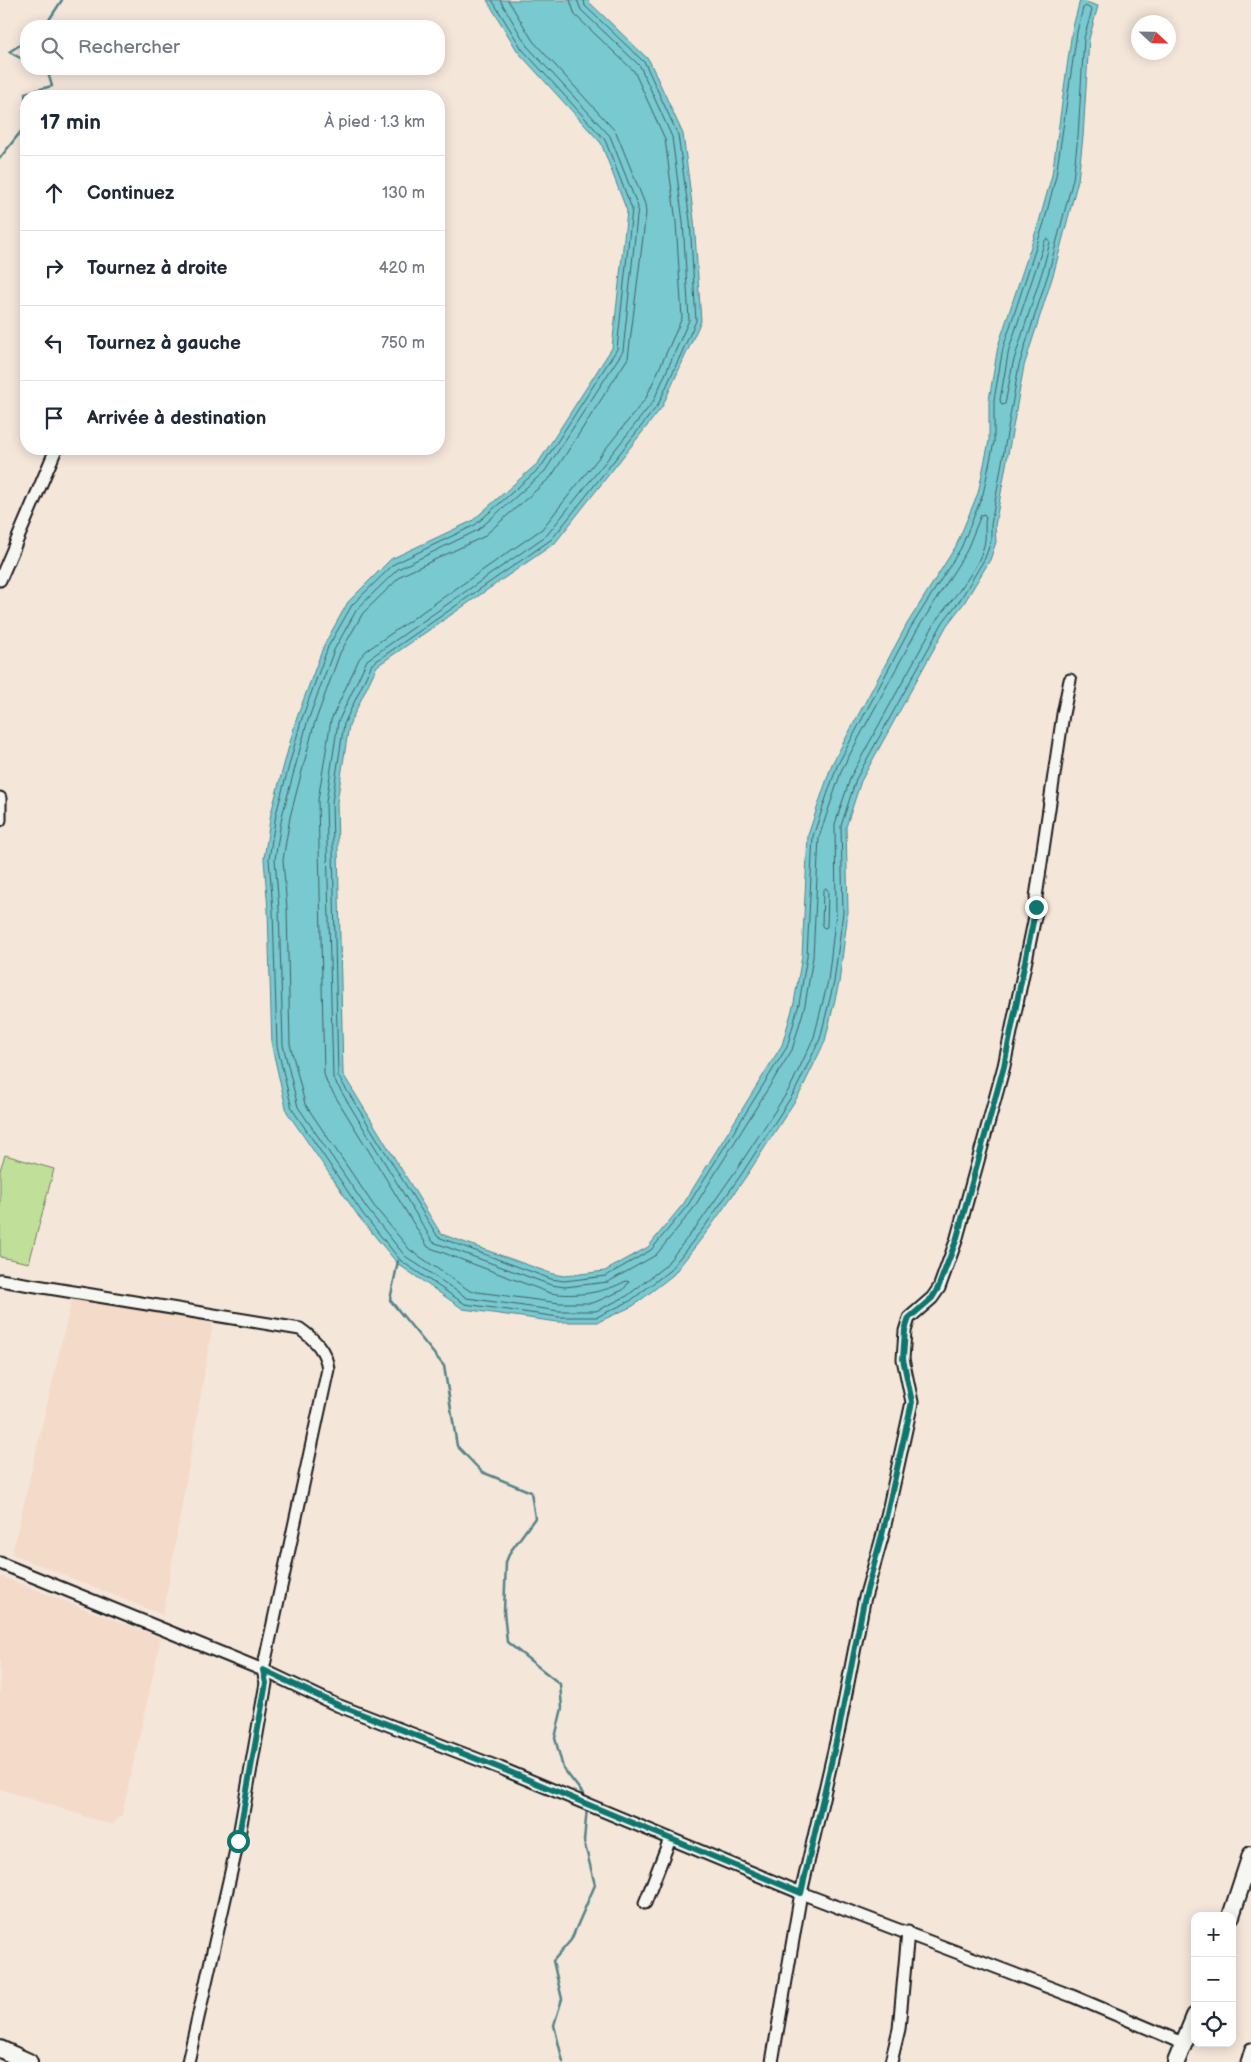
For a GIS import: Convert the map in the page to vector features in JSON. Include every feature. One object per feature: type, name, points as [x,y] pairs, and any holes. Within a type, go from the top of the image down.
[{"type":"main road","points":[[1231,1912],[1251,1855]]},
{"type":"main road","points":[[1176,2062],[1191,2025]]},
{"type":"main road","points":[[0,2049],[29,2062]]},
{"type":"street","points":[[0,580],[53,455]]},
{"type":"street","points":[[772,2062],[801,1893],[839,1729],[864,1601],[882,1535],[912,1402],[903,1359],[905,1330],[909,1318],[937,1291],[947,1269],[975,1178],[1004,1066],[1037,907],[1036,897],[1070,680]]},
{"type":"street","points":[[0,798],[0,820]]},
{"type":"street","points":[[0,1280],[300,1329],[324,1353],[328,1368],[263,1670],[266,1683],[240,1831],[188,2062]]},
{"type":"street","points":[[0,1564],[263,1670],[338,1705],[577,1800],[801,1893],[908,1932],[1072,1996],[1183,2044]]},
{"type":"street","points":[[646,1904],[670,1839]]},
{"type":"street","points":[[891,2062],[899,2029],[908,1932]]},
{"type":"street","points":[[1248,2062],[1251,2049]]},
{"type":"shaded area","points":[[72,1298],[213,1323],[163,1615],[12,1554]]},
{"type":"shaded area","points":[[0,1576],[161,1638],[122,1815],[112,1825],[0,1789]]},
{"type":"green space","points":[[5,1155],[54,1169],[29,1263],[0,1257],[0,1170]]},
{"type":"water","points":[[487,0],[587,0],[649,60],[683,134],[694,220],[701,321],[662,407],[555,543],[377,666],[349,725],[337,802],[343,1074],[441,1234],[553,1274],[564,1276],[605,1271],[648,1247],[684,1203],[782,1045],[794,1003],[802,956],[808,835],[832,764],[907,624],[956,546],[978,493],[989,441],[989,400],[998,346],[1039,222],[1052,175],[1072,31],[1080,0],[1098,6],[1089,39],[1083,137],[1078,180],[1054,272],[1024,366],[995,526],[996,542],[990,560],[964,603],[947,625],[861,781],[846,827],[848,912],[839,983],[825,1041],[800,1093],[747,1175],[709,1229],[673,1275],[633,1306],[598,1322],[558,1322],[463,1309],[398,1264],[359,1217],[287,1112],[272,1047],[268,910],[264,859],[271,813],[296,720],[324,645],[348,602],[391,559],[472,521],[538,463],[612,348],[627,211],[601,143],[518,52]]},
{"type":"waterway","points":[[49,20],[62,0]]},
{"type":"waterway","points":[[20,45],[9,52],[20,58]]},
{"type":"waterway","points":[[37,90],[52,86],[49,75]]},
{"type":"waterway","points":[[0,158],[20,133]]},
{"type":"waterway","points":[[398,1261],[390,1300],[444,1366],[457,1446],[482,1472],[531,1492],[535,1518],[510,1552],[506,1562],[504,1611],[507,1642],[560,1684],[562,1708],[555,1738],[563,1768],[587,1799]]},
{"type":"waterway","points":[[563,2062],[554,2025],[562,1999],[553,1961],[571,1940],[595,1885],[584,1841],[587,1807]]},
{"type":"route","points":[[238,1841],[266,1683],[263,1670],[338,1705],[500,1768],[801,1893],[839,1729],[864,1601],[882,1535],[912,1402],[903,1359],[905,1330],[909,1318],[932,1298],[938,1288],[956,1241],[975,1178],[1004,1066],[1026,965],[1036,907]]}]
